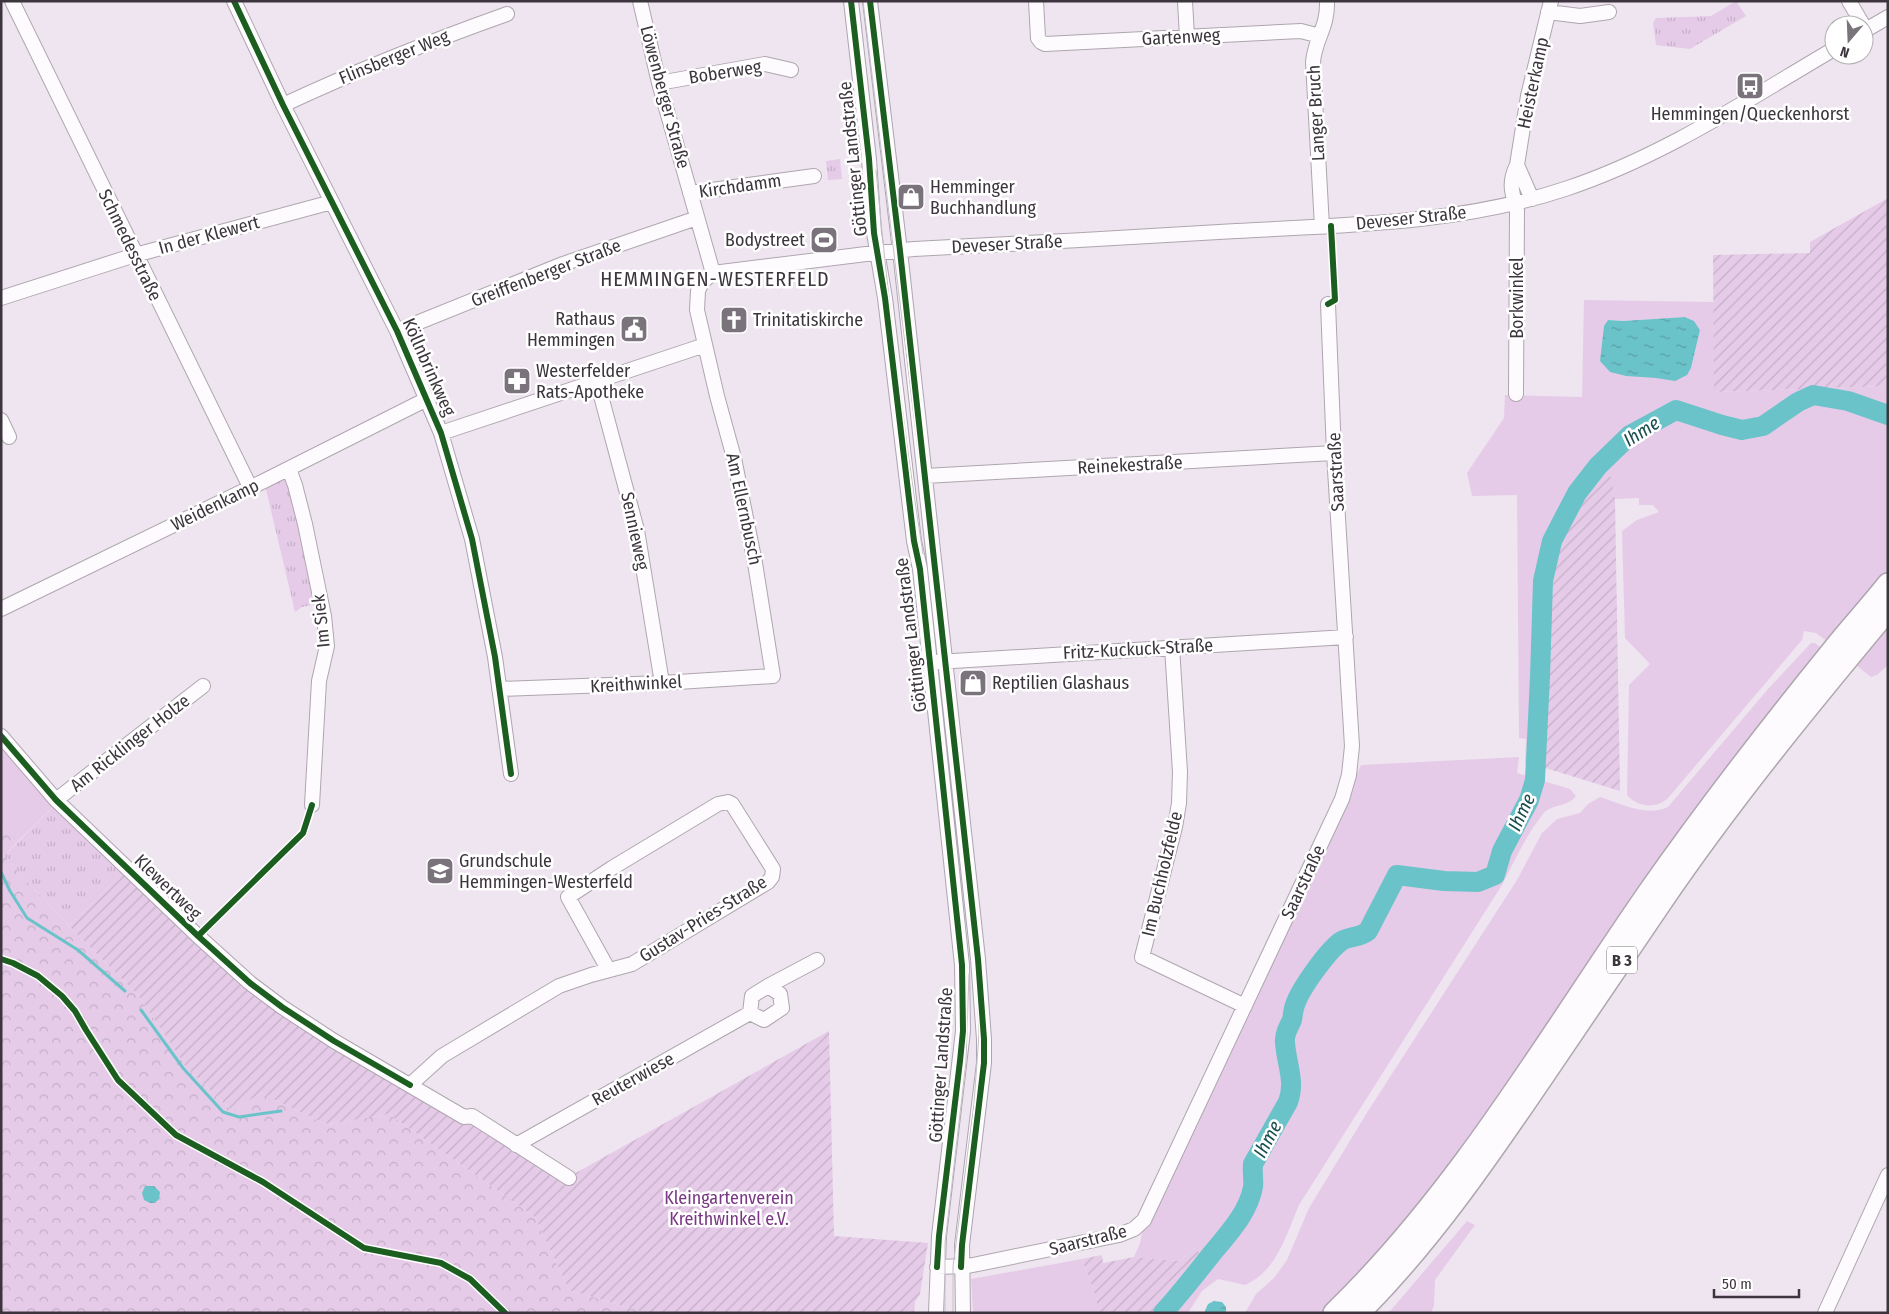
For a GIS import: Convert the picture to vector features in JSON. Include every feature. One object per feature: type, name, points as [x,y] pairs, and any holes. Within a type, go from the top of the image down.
[{"type":"highway","name":"B 3","points":[[1334,1313],[1399,1243],[1446,1185],[1534,1062],[1649,892],[1717,798],[1777,719],[1888,584]]},
{"type":"highway","name":"B 3","points":[[1359,1313],[1406,1262],[1450,1208],[1507,1130],[1662,901],[1730,807],[1790,729],[1888,610]]},
{"type":"street","name":"Schmedesstraße","points":[[12,1],[250,487]]},
{"type":"street","name":"Köllnbrinkweg","points":[[234,1],[283,105],[397,331],[441,433],[472,539],[495,657],[511,774]]},
{"type":"street","name":"Löwenberger Straße","points":[[640,1],[659,83],[690,193]]},
{"type":"street","name":"Göttinger Landstraße","points":[[851,1],[869,159],[874,233],[890,251],[885,298],[913,534],[920,569],[962,965],[963,993],[960,1061],[939,1236],[936,1313]]},
{"type":"street","name":"Göttinger Landstraße","points":[[870,1],[890,251],[925,476],[975,923],[984,1039],[983,1070],[962,1245],[963,1313]]},
{"type":"street","name":"Gartenweg","points":[[1036,1],[1038,38],[1040,42],[1045,44],[1301,31],[1320,36]]},
{"type":"street","points":[[1185,1],[1186,37]]},
{"type":"street","name":"Langer Bruch","points":[[1322,227],[1313,62],[1314,49],[1328,15],[1327,1]]},
{"type":"street","points":[[1849,1],[1857,15]]},
{"type":"street","points":[[1550,7],[1580,16],[1609,12]]},
{"type":"street","name":"Heisterkamp","points":[[1515,203],[1511,186],[1512,176],[1516,165],[1528,96],[1550,7]]},
{"type":"street","name":"Flinsberger Weg","points":[[283,105],[403,53],[507,14]]},
{"type":"street","points":[[1874,23],[1888,17]]},
{"type":"street","name":"Deveser Straße","points":[[890,251],[1322,227],[1462,214],[1515,203],[1590,180],[1662,149],[1824,55]]},
{"type":"street","name":"Boberweg","points":[[659,83],[765,64],[791,70]]},
{"type":"street","points":[[1516,165],[1532,199]]},
{"type":"street","name":"Kirchdamm","points":[[714,273],[690,193],[814,176]]},
{"type":"street","name":"In der Klewert","points":[[1,298],[135,255],[332,202]]},
{"type":"street","name":"Borkwinkel","points":[[1515,203],[1517,210],[1516,394]]},
{"type":"street","name":"Greiffenberger Straße","points":[[397,331],[563,264],[697,218]]},
{"type":"street","points":[[441,433],[705,345],[697,310],[698,291],[702,282],[714,273],[890,251]]},
{"type":"street","name":"Saarstraße","points":[[937,1267],[961,1267],[1119,1235],[1134,1229],[1144,1220],[1346,787],[1352,746],[1334,453],[1328,304]]},
{"type":"street","name":"Am Ellernbusch","points":[[705,345],[734,458],[756,563],[772,676]]},
{"type":"street","name":"Sennieweg","points":[[598,381],[637,530],[662,683]]},
{"type":"street","name":"Weidenkamp","points":[[1,609],[427,399]]},
{"type":"street","points":[[1,420],[9,436]]},
{"type":"street","name":"Reinekestraße","points":[[925,476],[1334,453]]},
{"type":"street","name":"Im Siek","points":[[288,469],[295,485],[305,524],[324,616],[327,646],[319,681],[312,805]]},
{"type":"street","name":"Fritz-Kuckuck-Straße","points":[[930,663],[1346,638]]},
{"type":"street","name":"Im Buchholzfelde","points":[[1172,647],[1180,772],[1179,803],[1175,827],[1142,957],[1245,1006]]},
{"type":"street","name":"Kreithwinkel","points":[[499,689],[662,683],[772,676]]},
{"type":"street","name":"Am Ricklinger Holze","points":[[56,800],[203,686]]},
{"type":"street","name":"Klewertweg","points":[[1,736],[56,800],[250,983],[282,1007],[334,1041],[410,1085]]},
{"type":"street","name":"Gustav-Pries-Straße","points":[[410,1085],[442,1056],[559,986],[608,969],[632,964],[768,882],[772,877],[773,870],[732,804],[728,802],[718,804],[568,897],[608,969]]},
{"type":"street","points":[[768,986],[780,994],[782,1008],[764,1020],[750,1013],[752,996],[768,986],[817,960]]},
{"type":"street","name":"Reuterwiese","points":[[516,1145],[750,1013]]},
{"type":"street","points":[[410,1085],[464,1117],[472,1116],[569,1178]]},
{"type":"street","points":[[1825,1313],[1888,1175]]},
{"type":"green space","points":[[1736,1],[1746,16],[1690,49],[1656,45],[1653,23],[1656,18],[1711,16]]},
{"type":"green space","points":[[840,159],[842,179],[828,180],[826,161]]},
{"type":"green space","points":[[1888,198],[1888,386],[1714,392],[1713,255],[1810,253],[1810,242]]},
{"type":"green space","points":[[1584,300],[1714,302],[1714,392],[1888,386],[1888,571],[1828,642],[1816,633],[1804,631],[1802,640],[1669,797],[1654,805],[1642,805],[1627,795],[1629,685],[1650,664],[1625,638],[1622,531],[1637,520],[1659,512],[1653,505],[1639,505],[1639,498],[1615,499],[1608,470],[1592,468],[1574,492],[1549,539],[1539,583],[1538,681],[1533,765],[1525,763],[1526,739],[1519,738],[1517,495],[1472,496],[1467,473],[1504,418],[1505,395],[1582,397]],"holes":[[[1685,317],[1694,321],[1700,330],[1691,368],[1656,378],[1637,376],[1603,344],[1604,327],[1608,320],[1623,321]]]},
{"type":"green space","points":[[289,469],[321,603],[302,607],[295,612],[264,481]]},
{"type":"green space","points":[[1600,469],[1609,470],[1615,499],[1620,791],[1539,766],[1542,724],[1545,582],[1555,542],[1579,495]]},
{"type":"green space","points":[[1888,617],[1888,665],[1877,675],[1871,677],[1851,661]]},
{"type":"green space","points":[[1811,643],[1815,643],[1824,650],[1454,1162],[1361,1274],[1322,1313],[1245,1313],[1256,1294],[1274,1278],[1287,1260],[1309,1208],[1368,1111],[1517,880],[1542,833],[1557,819],[1580,813],[1588,804],[1600,797],[1643,810],[1660,810],[1668,807],[1768,689]]},
{"type":"green space","points":[[1,744],[55,805],[16,843],[1,828]]},
{"type":"green space","points":[[1519,757],[1517,773],[1570,789],[1576,796],[1569,802],[1546,811],[1531,831],[1502,885],[1299,1205],[1285,1240],[1273,1261],[1256,1279],[1245,1285],[1218,1279],[1202,1291],[1188,1313],[1166,1313],[1209,1261],[1194,1248],[1180,1261],[1134,1257],[1143,1229],[1157,1208],[1361,765]]},
{"type":"green space","points":[[55,805],[126,872],[69,926],[4,856]]},
{"type":"green space","points":[[1,828],[16,843],[4,856],[69,926],[138,995],[187,1068],[232,1111],[261,1093],[329,1124],[389,1114],[535,1217],[569,1290],[647,1313],[1,1313]]},
{"type":"green space","name":"Kleingartenverein Kreithwinkel e.V.","points":[[126,872],[273,1006],[565,1179],[829,1031],[834,1236],[928,1243],[920,1294],[915,1302],[914,1313],[647,1313],[569,1290],[535,1217],[389,1114],[329,1124],[261,1093],[232,1111],[187,1068],[138,995],[69,926]]},
{"type":"green space","points":[[1467,1221],[1475,1225],[1435,1280],[1434,1306],[1431,1313],[1386,1313],[1391,1310]]},
{"type":"green space","points":[[1194,1248],[1206,1258],[1158,1313],[1097,1313],[1097,1300],[1082,1259],[1102,1255],[1103,1263],[1134,1257],[1180,1261]]},
{"type":"green space","points":[[1082,1259],[1097,1300],[1097,1313],[973,1313],[971,1279]]},
{"type":"water","points":[[1685,317],[1694,321],[1700,330],[1691,368],[1687,375],[1675,381],[1626,376],[1610,372],[1600,361],[1604,326],[1608,320],[1623,321]]},
{"type":"water","points":[[145,1186],[154,1186],[160,1192],[159,1199],[155,1203],[144,1200],[142,1193]]},
{"type":"water","points":[[1214,1301],[1222,1302],[1226,1307],[1226,1313],[1204,1313],[1208,1304]]},
{"type":"waterway","name":"Ihme","points":[[1163,1313],[1230,1232],[1247,1206],[1253,1187],[1253,1164],[1288,1102],[1290,1094],[1291,1079],[1286,1050],[1286,1034],[1298,998],[1321,962],[1340,942],[1368,931],[1397,875],[1444,881],[1478,882],[1495,875],[1502,851],[1529,800],[1535,780],[1543,581],[1552,541],[1577,493],[1598,466],[1630,435],[1676,410],[1742,430],[1763,426],[1798,402],[1813,395],[1848,401],[1888,415]]},
{"type":"waterway","points":[[1,872],[10,891],[27,918],[78,950],[125,991]]},
{"type":"waterway","points":[[141,1010],[183,1068],[223,1112],[239,1117],[281,1111]]},
{"type":"tram line","points":[[863,1],[926,515],[976,969],[979,1034],[974,1103],[953,1267],[953,1313]]},
{"type":"tram line","points":[[876,170],[896,362],[923,554]]},
{"type":"tram line","points":[[945,1313],[945,1243],[966,1062],[969,974]]},
{"type":"cycle path","points":[[234,1],[283,105],[397,331],[441,433],[472,539],[495,657],[511,774]]},
{"type":"cycle path","points":[[851,1],[869,159],[874,233],[885,298],[914,541],[920,569],[962,965],[963,1031],[937,1267]]},
{"type":"cycle path","points":[[870,1],[900,251],[978,959],[984,1039],[984,1063],[961,1267]]},
{"type":"cycle path","points":[[1328,304],[1335,300],[1331,226]]},
{"type":"cycle path","points":[[1,736],[56,800],[250,983],[282,1007],[334,1041],[410,1085]]},
{"type":"cycle path","points":[[198,936],[303,833],[312,805]]},
{"type":"cycle path","points":[[1,959],[38,976],[62,996],[75,1011],[118,1080],[176,1135],[263,1182],[364,1248],[441,1263],[470,1279],[505,1313]]},
{"type":"place","name":"Hemmingen/Queckenhorst","points":[[1750,86]]},
{"type":"place","name":"Hemminger Buchhandlung","points":[[911,197]]},
{"type":"place","name":"Bodystreet","points":[[824,240]]},
{"type":"place","name":"Trinitatiskirche","points":[[734,320]]},
{"type":"place","name":"Rathaus Hemmingen","points":[[634,329]]},
{"type":"place","name":"Westerfelder Rats-Apotheke","points":[[517,381]]},
{"type":"place","name":"Reptilien Glashaus","points":[[973,683]]},
{"type":"place","name":"Grundschule Hemmingen-Westerfeld","points":[[440,871]]},
{"type":"district","name":"HEMMINGEN-WESTERFELD","points":[[715,279]]}]
